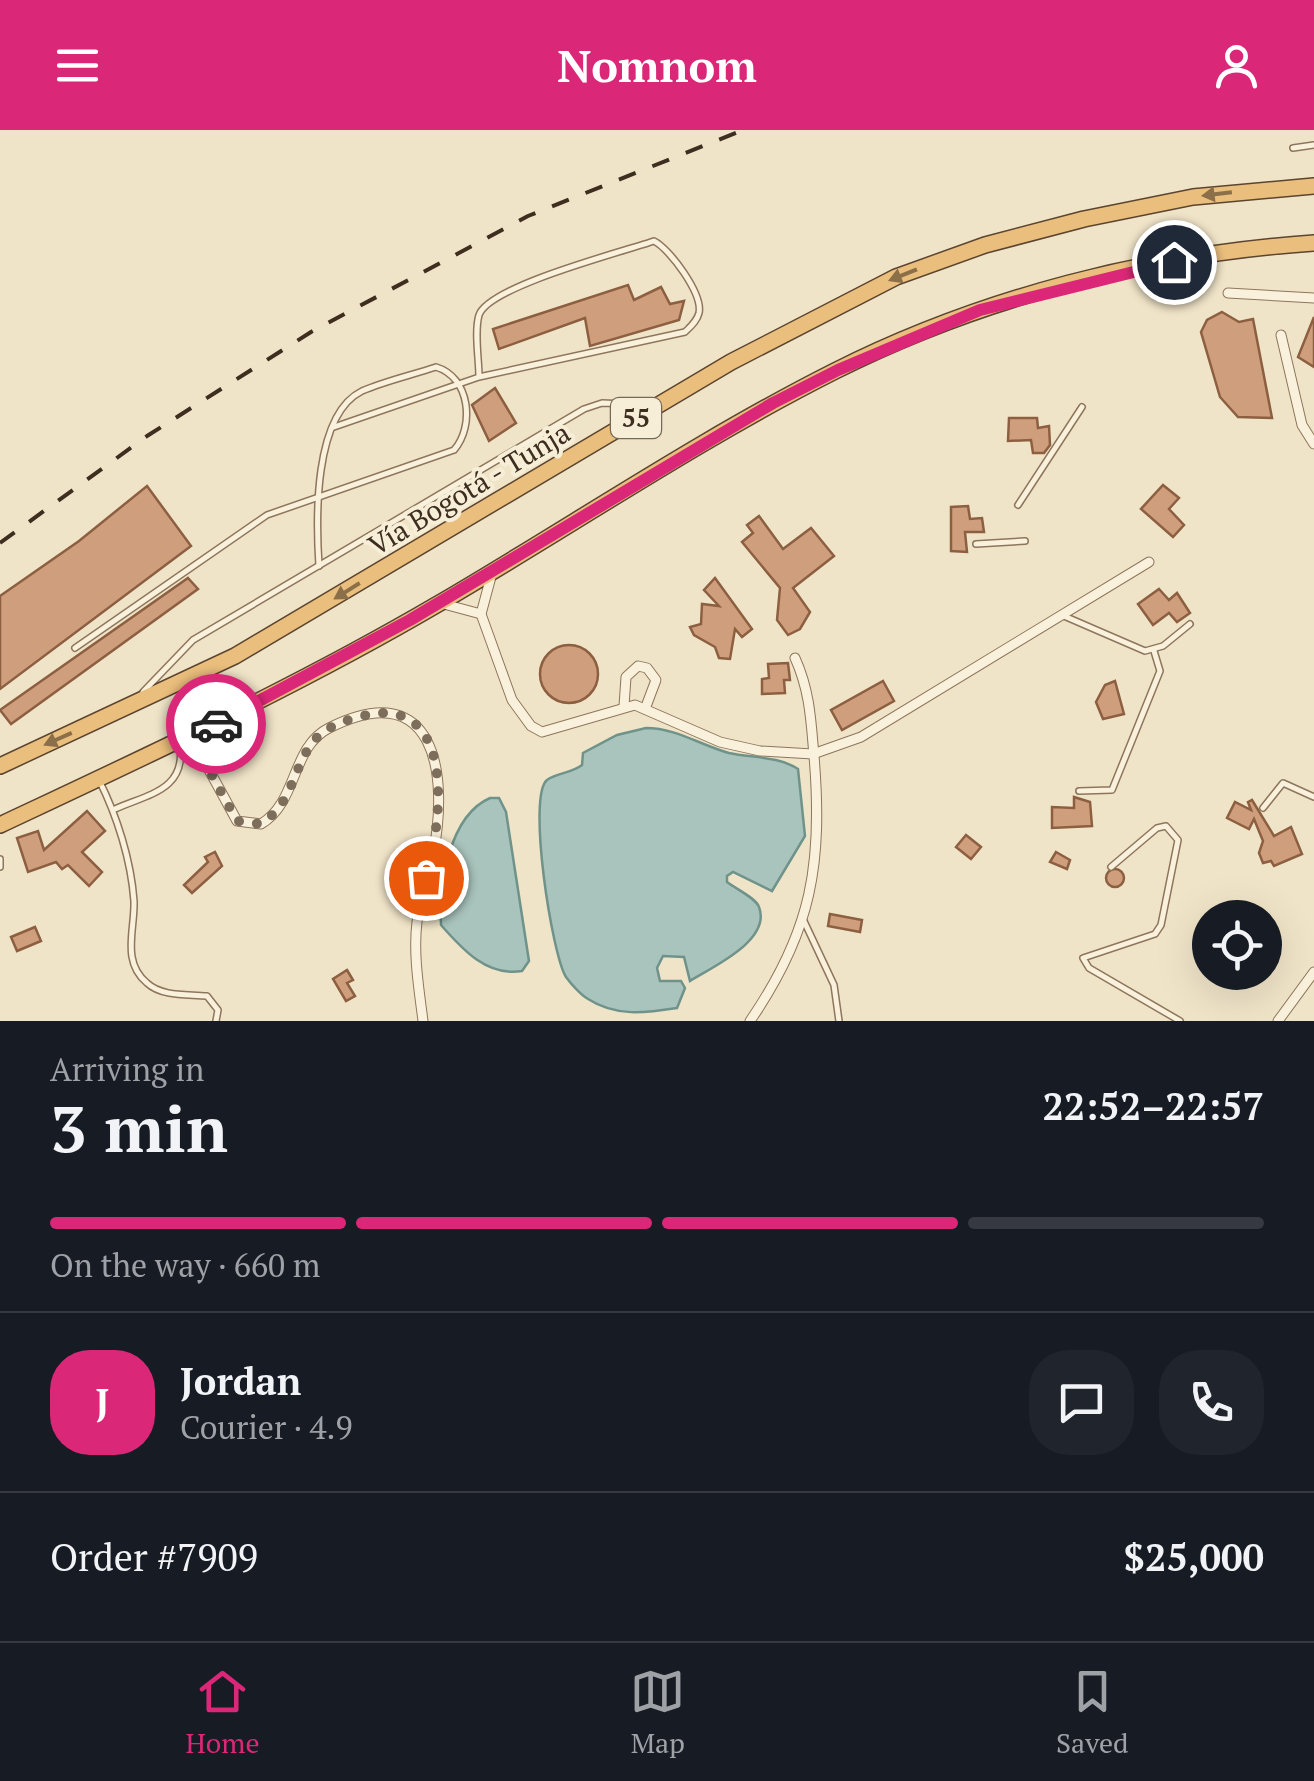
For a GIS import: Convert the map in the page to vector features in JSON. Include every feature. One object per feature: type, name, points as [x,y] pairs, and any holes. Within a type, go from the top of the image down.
[{"type":"highway","name":"Vía Bogotá - Tunja","points":[[0,766],[133,706],[320,608],[658,405],[854,296],[984,245],[1193,197],[1314,186]]},
{"type":"highway","name":"55","points":[[0,825],[294,686],[773,403],[918,334],[980,310],[1096,278],[1314,243]]},
{"type":"street","points":[[1228,293],[1314,298]]},
{"type":"street","points":[[1281,335],[1302,426],[1314,444]]},
{"type":"street","points":[[493,570],[481,614],[512,700],[531,726],[555,732],[624,706],[646,709],[738,747],[814,754],[860,736],[1150,562]]},
{"type":"street","points":[[440,603],[481,614]]},
{"type":"street","points":[[750,1021],[792,952],[803,919],[818,840],[812,714],[795,658]]},
{"type":"street","points":[[624,706],[626,677],[638,666],[654,673],[656,680],[646,709]]},
{"type":"street","points":[[185,739],[229,810],[248,825],[260,824],[284,804],[303,756],[328,728],[374,714],[395,713],[422,728],[434,758],[438,800],[433,855],[416,924],[423,1021]]},
{"type":"street","points":[[1278,1021],[1314,972]]},
{"type":"lane","points":[[1292,148],[1314,146]]},
{"type":"lane","points":[[332,428],[479,377],[685,332],[700,307],[673,256],[654,241],[521,286],[486,304],[478,317],[479,377]]},
{"type":"lane","points":[[75,648],[239,531],[317,497],[454,450],[468,428],[461,385],[448,371],[436,368],[360,392],[346,403],[332,428],[317,497],[320,566]]},
{"type":"lane","points":[[133,706],[193,640],[584,408],[602,402],[658,405]]},
{"type":"lane","points":[[1018,505],[1082,407]]},
{"type":"lane","points":[[976,544],[1025,541]]},
{"type":"lane","points":[[1064,616],[1136,648],[1154,651],[1190,624]]},
{"type":"lane","points":[[1079,791],[1112,790],[1160,671],[1154,651]]},
{"type":"lane","points":[[114,810],[168,785],[182,766],[185,739]]},
{"type":"lane","points":[[99,779],[114,810],[134,901],[130,951],[136,971],[158,991],[207,996],[218,1010],[216,1021]]},
{"type":"lane","points":[[1263,808],[1283,783],[1314,798]]},
{"type":"lane","points":[[1111,867],[1157,828],[1174,830],[1178,840],[1161,925],[1146,939],[1082,958],[1089,968],[1180,1021]]},
{"type":"lane","points":[[0,859],[0,867]]},
{"type":"lane","points":[[803,919],[834,985],[839,1021]]},
{"type":"water","points":[[646,728],[798,769],[805,836],[772,891],[733,872],[727,876],[727,882],[759,907],[761,919],[748,942],[690,981],[684,957],[663,956],[657,968],[660,981],[681,981],[685,988],[677,1008],[631,1012],[599,1005],[582,995],[566,977],[549,909],[540,814],[547,780],[578,768],[583,753],[617,735]]},
{"type":"water","points":[[490,798],[499,798],[506,812],[529,961],[522,971],[498,970],[476,959],[441,925],[449,853],[465,820]]},
{"type":"building","points":[[628,285],[634,300],[661,287],[670,304],[684,301],[679,320],[590,346],[585,318],[499,349],[493,329]]},
{"type":"building","points":[[1222,312],[1239,322],[1253,319],[1272,418],[1238,417],[1220,397],[1201,332],[1207,320]]},
{"type":"building","points":[[1314,317],[1314,367],[1298,357]]},
{"type":"building","points":[[495,388],[516,423],[489,441],[472,405]]},
{"type":"building","points":[[1009,418],[1037,418],[1038,428],[1049,426],[1050,445],[1044,453],[1033,453],[1031,440],[1008,441]]},
{"type":"building","points":[[1163,485],[1179,498],[1169,509],[1184,525],[1173,537],[1141,509]]},
{"type":"building","points":[[147,486],[191,546],[0,689],[0,596],[79,541]]},
{"type":"building","points":[[968,506],[970,519],[982,518],[984,532],[965,532],[967,552],[951,551],[951,507]]},
{"type":"building","points":[[759,516],[783,549],[811,528],[834,556],[793,588],[810,612],[800,629],[788,635],[777,620],[780,588],[742,542],[753,533],[747,525]]},
{"type":"building","points":[[188,578],[198,589],[11,724],[0,710]]},
{"type":"building","points":[[715,578],[752,629],[742,637],[735,629],[730,659],[719,658],[715,647],[694,635],[690,627],[701,624],[702,604],[719,606],[704,590]]},
{"type":"building","points":[[1159,589],[1169,600],[1177,593],[1190,613],[1177,622],[1169,613],[1153,625],[1138,604]]},
{"type":"building","points":[[569,645],[590,653],[598,674],[590,695],[569,703],[548,695],[540,674],[548,653]]},
{"type":"building","points":[[788,663],[790,680],[784,680],[785,693],[762,694],[762,679],[769,678],[768,664]]},
{"type":"building","points":[[883,681],[894,701],[842,730],[831,710]]},
{"type":"building","points":[[1115,681],[1124,714],[1103,719],[1096,702],[1105,685]]},
{"type":"building","points":[[1074,797],[1090,802],[1092,826],[1052,828],[1052,807],[1074,808]]},
{"type":"building","points":[[1252,800],[1274,836],[1291,827],[1302,854],[1274,866],[1271,861],[1263,863],[1259,853],[1263,841],[1254,819],[1249,829],[1227,818],[1235,802],[1251,810],[1248,802]]},
{"type":"building","points":[[87,811],[105,831],[82,852],[102,872],[89,886],[68,865],[62,869],[56,862],[28,872],[17,838],[38,831],[44,850]]},
{"type":"building","points":[[966,835],[981,847],[971,859],[956,847]]},
{"type":"building","points":[[215,852],[222,866],[192,893],[184,885],[208,862],[205,857]]},
{"type":"building","points":[[1056,852],[1070,860],[1067,869],[1050,862]]},
{"type":"building","points":[[1115,869],[1124,878],[1115,887],[1106,878]]},
{"type":"building","points":[[830,914],[862,920],[860,932],[828,926]]},
{"type":"building","points":[[35,927],[41,941],[17,951],[11,937]]},
{"type":"building","points":[[347,970],[353,980],[347,983],[355,996],[346,1001],[333,979]]},
{"type":"railway","points":[[0,543],[147,436],[311,332],[528,216],[743,130]]},
{"type":"way so far","points":[[216,724],[191,737],[229,810],[237,821],[248,825],[271,818],[284,804],[303,756],[328,728],[374,714],[408,716],[422,728],[434,758],[438,817],[426,878]]},
{"type":"route","points":[[216,724],[294,686],[410,620],[773,403],[838,370],[980,310],[1096,278],[1174,262]]}]
